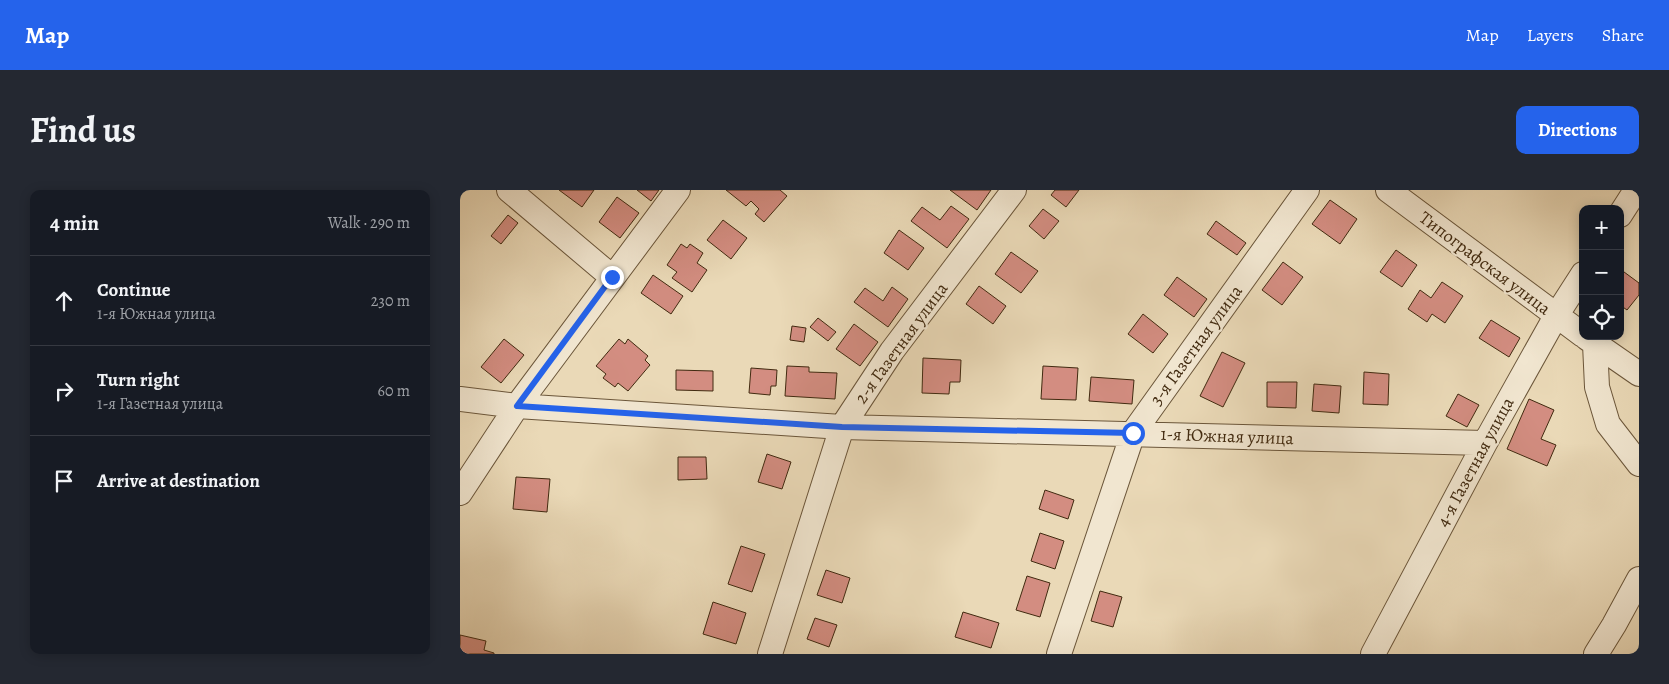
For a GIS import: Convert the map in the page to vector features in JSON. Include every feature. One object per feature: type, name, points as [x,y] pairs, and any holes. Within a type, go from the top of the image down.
[{"type":"street","points":[[509,190],[612,277]]},
{"type":"street","points":[[460,493],[517,406],[678,190]]},
{"type":"street","name":"2-я Газетная улица","points":[[770,654],[842,427],[892,351],[1014,190]]},
{"type":"street","name":"3-я Газетная улица","points":[[1059,654],[1133,433],[1307,190]]},
{"type":"street","name":"Типографская улица","points":[[1388,190],[1579,333]]},
{"type":"street","points":[[1624,209],[1636,190]]},
{"type":"street","name":"4-я Газетная улица","points":[[1373,654],[1485,443],[1556,316],[1579,280]]},
{"type":"street","points":[[1587,340],[1597,387],[1608,424],[1639,464]]},
{"type":"street","name":"Типографская улица","points":[[1588,340],[1639,374]]},
{"type":"street","name":"1-я Южная улица","points":[[460,399],[517,406],[842,427],[1485,443]]},
{"type":"street","points":[[1596,654],[1639,579]]},
{"type":"building","points":[[559,190],[594,190],[582,207]]},
{"type":"building","points":[[637,190],[659,190],[651,201]]},
{"type":"building","points":[[726,190],[780,190],[787,196],[764,222],[755,214],[759,209],[751,201],[746,206]]},
{"type":"building","points":[[950,190],[991,190],[977,210]]},
{"type":"building","points":[[1055,190],[1079,190],[1066,207],[1051,195]]},
{"type":"building","points":[[617,197],[639,213],[620,238],[599,222]]},
{"type":"building","points":[[1330,200],[1357,219],[1340,244],[1312,224]]},
{"type":"building","points":[[951,206],[969,219],[947,248],[911,221],[922,207],[940,220]]},
{"type":"building","points":[[1043,209],[1059,221],[1044,239],[1029,226]]},
{"type":"building","points":[[508,215],[518,223],[501,244],[491,236]]},
{"type":"building","points":[[723,220],[747,238],[731,259],[707,240]]},
{"type":"building","points":[[1216,221],[1246,243],[1237,255],[1207,234]]},
{"type":"building","points":[[899,230],[924,248],[908,270],[884,253]]},
{"type":"building","points":[[681,244],[687,248],[690,244],[703,253],[697,263],[707,270],[692,292],[672,278],[677,272],[667,265]]},
{"type":"building","points":[[1396,250],[1417,265],[1402,287],[1380,272]]},
{"type":"building","points":[[1011,252],[1038,271],[1021,293],[995,274]]},
{"type":"building","points":[[1283,262],[1303,277],[1282,305],[1262,290]]},
{"type":"building","points":[[1624,272],[1639,283],[1639,295],[1627,310],[1624,308]]},
{"type":"building","points":[[653,275],[683,296],[671,314],[641,293]]},
{"type":"building","points":[[1177,277],[1207,299],[1194,317],[1164,295]]},
{"type":"building","points":[[1442,282],[1463,296],[1445,323],[1432,314],[1427,322],[1408,309],[1420,290],[1431,298]]},
{"type":"building","points":[[979,286],[1006,306],[993,324],[966,304]]},
{"type":"building","points":[[892,287],[908,299],[888,327],[854,302],[865,288],[883,301]]},
{"type":"building","points":[[1143,314],[1168,334],[1153,353],[1128,334]]},
{"type":"building","points":[[818,318],[836,332],[828,341],[810,327]]},
{"type":"building","points":[[1491,320],[1520,338],[1509,357],[1479,338]]},
{"type":"building","points":[[854,324],[878,342],[860,366],[836,349]]},
{"type":"building","points":[[792,326],[806,328],[804,342],[790,340]]},
{"type":"building","points":[[504,339],[524,355],[501,383],[481,367]]},
{"type":"building","points":[[619,339],[625,344],[628,339],[648,356],[645,360],[650,365],[628,391],[618,383],[615,387],[603,378],[606,374],[596,366]]},
{"type":"building","points":[[1222,352],[1245,363],[1223,407],[1200,396]]},
{"type":"building","points":[[923,358],[961,360],[960,382],[950,382],[949,394],[922,393]]},
{"type":"building","points":[[787,366],[809,367],[809,372],[837,373],[835,399],[785,396]]},
{"type":"building","points":[[1043,366],[1078,368],[1076,400],[1041,399]]},
{"type":"building","points":[[751,368],[777,370],[776,386],[771,386],[770,395],[749,393]]},
{"type":"building","points":[[676,370],[713,371],[713,391],[676,390]]},
{"type":"building","points":[[1364,372],[1389,374],[1388,405],[1363,404]]},
{"type":"building","points":[[1091,377],[1134,380],[1132,404],[1089,401]]},
{"type":"building","points":[[1267,382],[1297,382],[1296,408],[1267,407]]},
{"type":"building","points":[[1314,384],[1341,386],[1339,413],[1312,411]]},
{"type":"building","points":[[1458,394],[1479,405],[1467,427],[1446,416]]},
{"type":"building","points":[[1529,399],[1554,410],[1541,439],[1556,445],[1547,466],[1507,449]]},
{"type":"building","points":[[767,454],[791,462],[782,489],[758,482]]},
{"type":"building","points":[[678,457],[706,457],[707,479],[678,480]]},
{"type":"building","points":[[516,477],[550,479],[547,512],[513,509]]},
{"type":"building","points":[[1045,490],[1074,500],[1068,519],[1039,509]]},
{"type":"building","points":[[1040,533],[1064,541],[1055,569],[1031,561]]},
{"type":"building","points":[[741,546],[765,554],[752,592],[728,584]]},
{"type":"building","points":[[826,570],[850,578],[842,603],[817,595]]},
{"type":"building","points":[[1027,576],[1050,583],[1040,617],[1016,610]]},
{"type":"building","points":[[1100,591],[1122,597],[1113,627],[1091,621]]},
{"type":"building","points":[[713,602],[746,613],[736,644],[703,634]]},
{"type":"building","points":[[963,612],[999,623],[991,648],[955,637]]},
{"type":"building","points":[[815,618],[837,625],[829,647],[807,639]]},
{"type":"building","points":[[460,635],[486,641],[484,650],[494,654],[460,654]]},
{"type":"route","points":[[612,277],[517,406],[842,427],[1133,433]]}]
